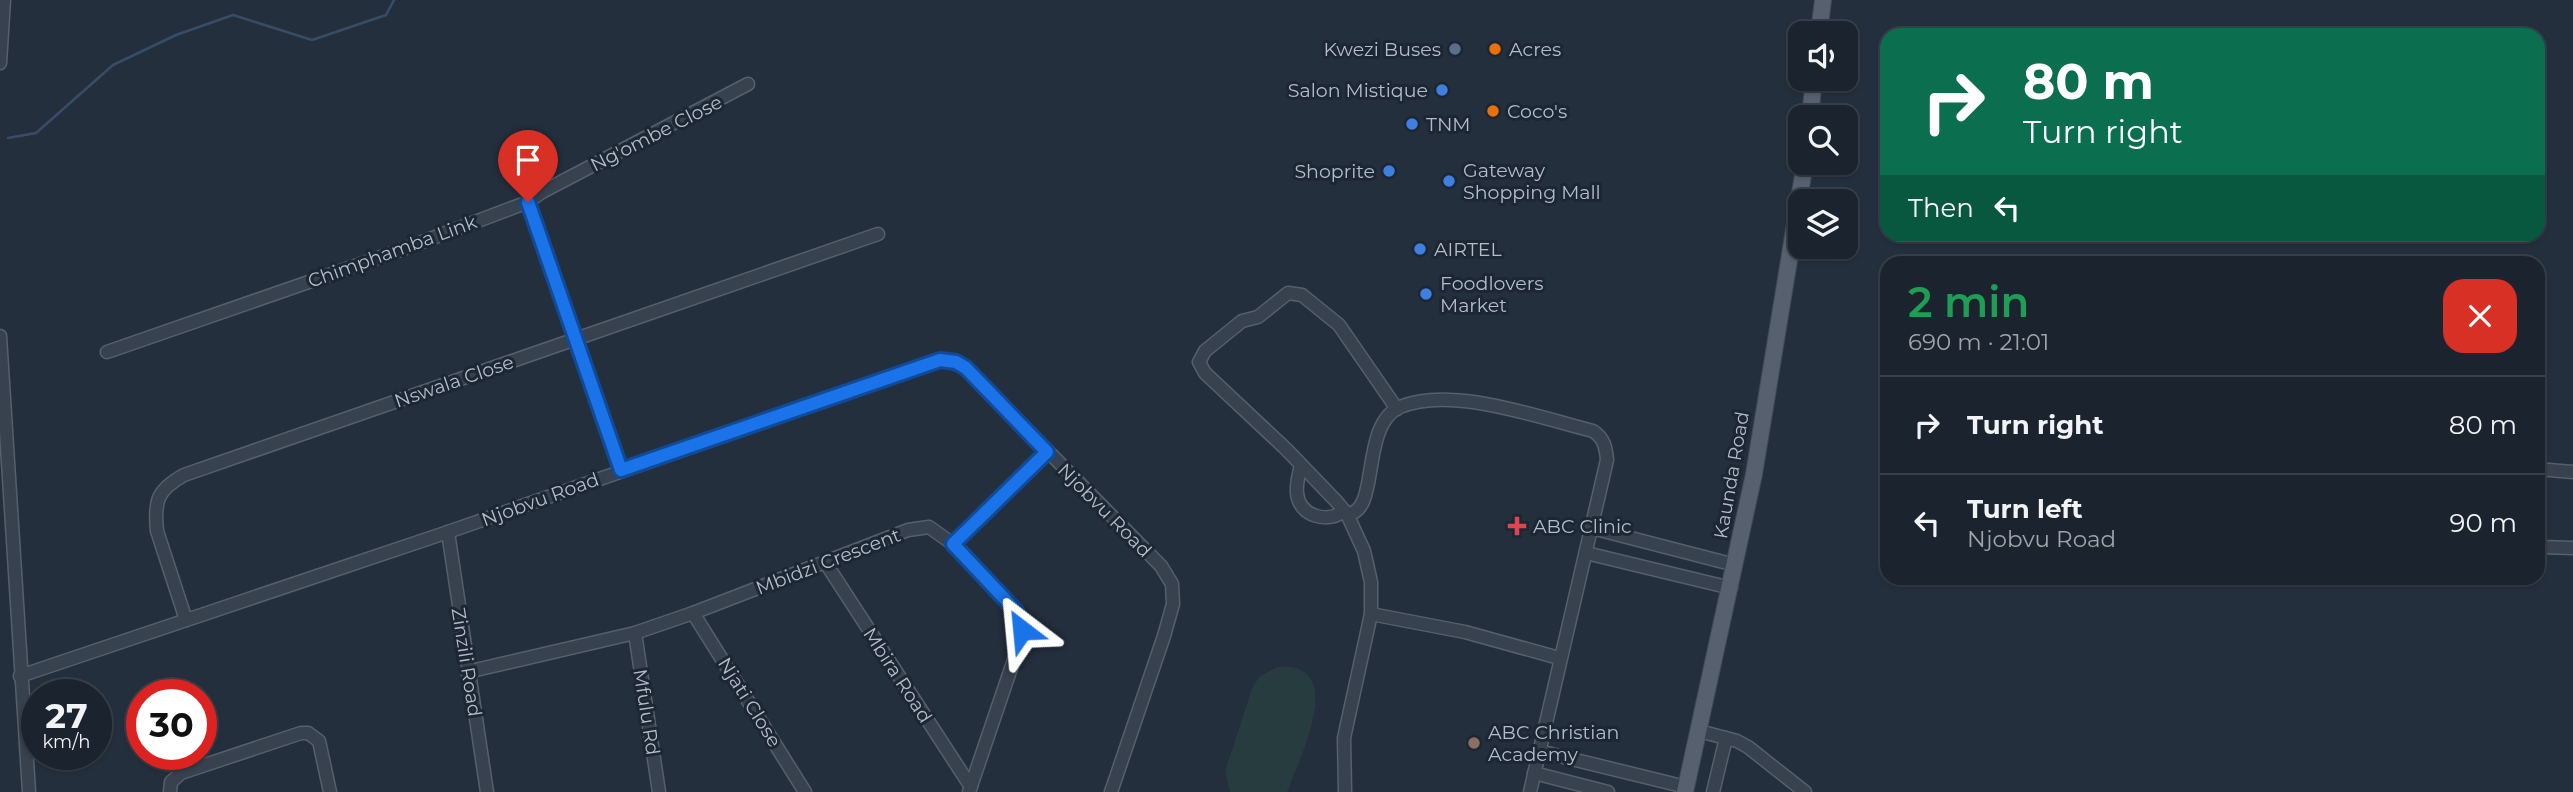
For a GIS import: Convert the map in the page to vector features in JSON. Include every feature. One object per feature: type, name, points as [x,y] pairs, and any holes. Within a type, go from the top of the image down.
[{"type":"main road","points":[[1820,21],[1823,0]]},
{"type":"main road","name":"Kaunda Road","points":[[1685,790],[1731,588],[1771,375],[1803,175]]},
{"type":"street","points":[[0,63],[4,0]]},
{"type":"street","name":"Ng'ombe Close","points":[[528,202],[541,192],[748,85]]},
{"type":"street","points":[[528,202],[621,470]]},
{"type":"street","name":"Chimphamba Link","points":[[107,352],[398,251],[528,202]]},
{"type":"street","name":"Nswala Close","points":[[186,620],[157,531],[156,508],[159,497],[173,481],[878,234]]},
{"type":"street","points":[[1345,792],[1344,738],[1371,614],[1371,582],[1359,536],[1346,513],[1301,465],[1205,373],[1199,362],[1205,351],[1242,321],[1258,317],[1282,296],[1292,293],[1303,295],[1339,325],[1397,409]]},
{"type":"street","points":[[0,336],[3,438],[29,792]]},
{"type":"street","name":"Njobvu Road","points":[[20,677],[448,532],[940,360],[956,362],[966,368],[1161,566],[1172,584],[1173,604],[1164,636],[1111,792]]},
{"type":"street","points":[[1301,465],[1297,495],[1303,508],[1309,513],[1334,517],[1346,513],[1354,514],[1361,508],[1369,482],[1374,441],[1388,416],[1397,409],[1459,399],[1598,434],[1605,446],[1607,460],[1530,792]]},
{"type":"street","points":[[953,544],[1047,452]]},
{"type":"street","points":[[2545,470],[2573,472]]},
{"type":"street","name":"Mbidzi Crescent","points":[[467,672],[635,632],[693,613],[915,528],[929,527],[953,544],[1016,611],[1021,621],[1022,630],[970,790]]},
{"type":"street","points":[[1592,528],[1735,565]]},
{"type":"street","name":"Zinzili Road","points":[[448,532],[487,792]]},
{"type":"street","points":[[2545,547],[2573,548]]},
{"type":"street","points":[[1586,553],[1731,588]]},
{"type":"street","name":"Mbira Road","points":[[825,562],[970,790]]},
{"type":"street","name":"Njati Close","points":[[693,613],[805,792]]},
{"type":"street","points":[[1371,614],[1465,632],[1559,658]]},
{"type":"street","name":"Mfulu Rd","points":[[635,632],[659,792]]},
{"type":"street","points":[[1699,731],[1748,747],[1805,792]]},
{"type":"street","points":[[170,792],[171,782],[181,773],[301,733],[308,733],[319,741],[330,792]]},
{"type":"street","points":[[1713,792],[1726,738]]},
{"type":"street","points":[[1539,751],[1685,790]]},
{"type":"street","points":[[1534,773],[1608,792]]},
{"type":"green space","points":[[1277,667],[1298,669],[1311,679],[1315,694],[1314,712],[1303,753],[1287,792],[1230,792],[1225,771],[1252,689],[1259,677]]},
{"type":"waterway","points":[[8,138],[36,133],[113,65],[176,35],[233,15],[312,40],[386,15],[394,0]]},
{"type":"place","name":"Kwezi Buses","points":[[1455,49]]},
{"type":"place","name":"Acres","points":[[1495,49]]},
{"type":"place","name":"Salon Mistique","points":[[1442,90]]},
{"type":"place","name":"Coco's","points":[[1493,111]]},
{"type":"place","name":"TNM","points":[[1412,124]]},
{"type":"place","name":"Shoprite","points":[[1389,171]]},
{"type":"place","name":"Gateway Shopping Mall","points":[[1449,181]]},
{"type":"place","name":"AIRTEL","points":[[1420,249]]},
{"type":"place","name":"Foodlovers Market","points":[[1426,294]]},
{"type":"place","name":"ABC Clinic","points":[[1517,526]]},
{"type":"place","name":"ABC Christian Academy","points":[[1474,743]]},
{"type":"route","points":[[528,202],[621,470],[940,360],[956,362],[966,368],[1047,452],[953,544],[1016,611],[1020,616],[1022,630]]}]
